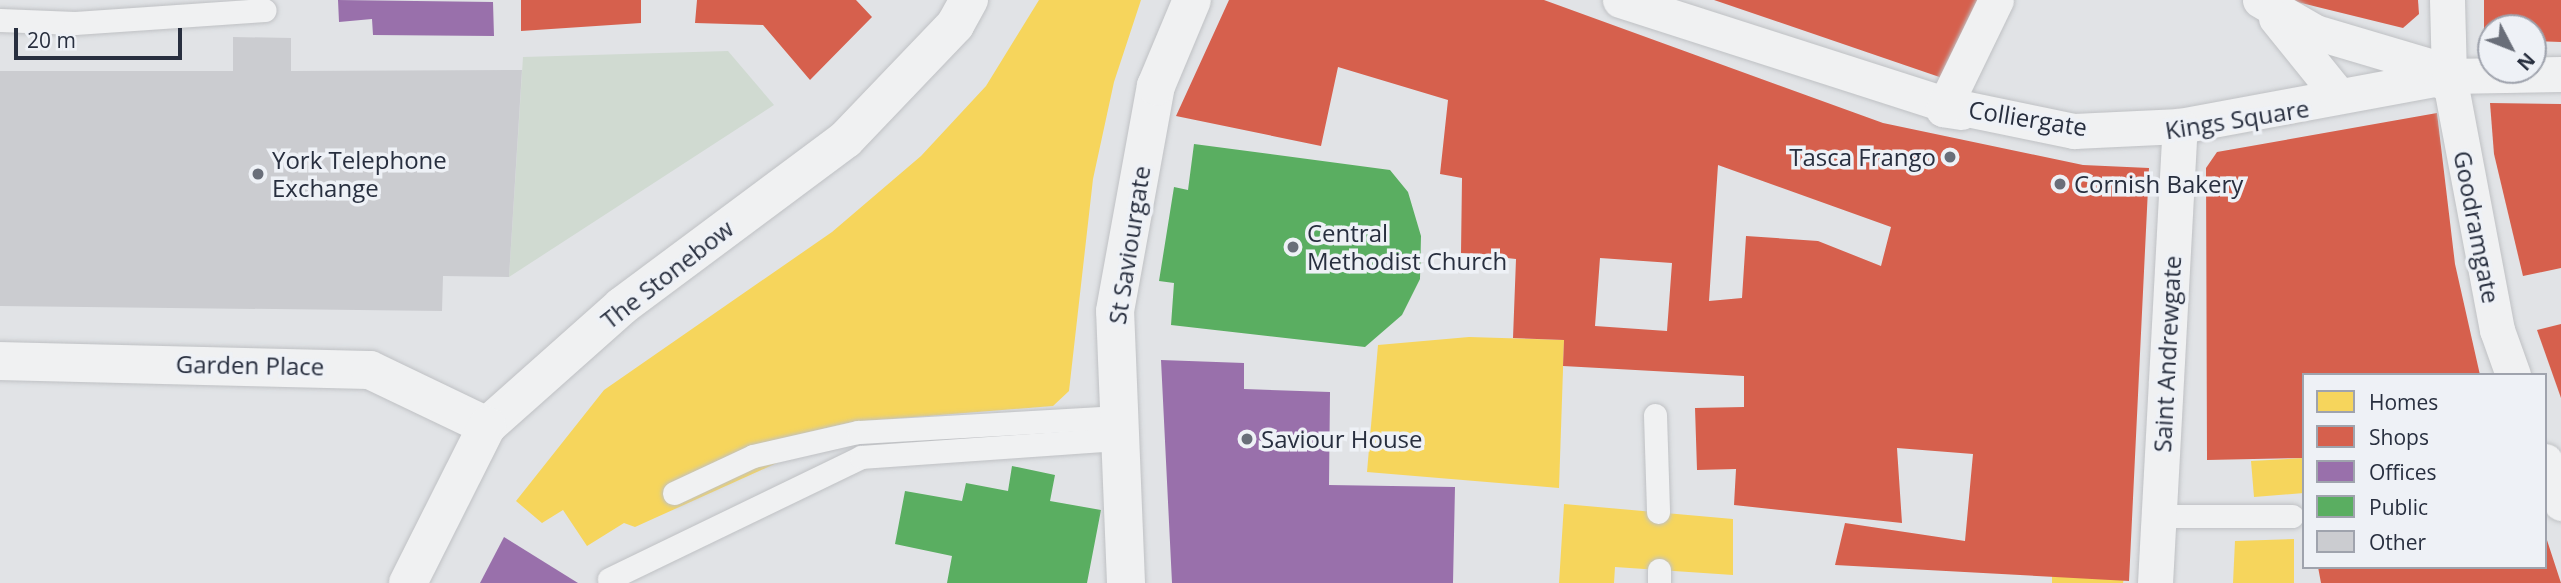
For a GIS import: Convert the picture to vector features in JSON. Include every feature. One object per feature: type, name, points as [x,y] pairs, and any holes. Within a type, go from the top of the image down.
[{"type":"street","name":"The Stonebow","points":[[408,583],[487,426],[622,306],[846,139],[955,25],[969,0]]},
{"type":"street","name":"St Saviourgate","points":[[1126,583],[1116,428],[1115,310],[1153,99],[1192,0]]},
{"type":"street","name":"Colliergate","points":[[1620,0],[1946,104],[2074,131],[2180,128],[2445,77]]},
{"type":"street","points":[[1946,104],[1996,0]]},
{"type":"street","points":[[2246,0],[2277,19],[2339,96]]},
{"type":"street","points":[[2260,0],[2315,32],[2440,69],[2445,77],[2561,74]]},
{"type":"street","name":"Goodramgate","points":[[2447,0],[2445,77],[2497,330],[2512,373]]},
{"type":"street","name":"Kings Square","points":[[2180,128],[2441,85],[2445,77]]},
{"type":"street","name":"Saint Andrewgate","points":[[2155,583],[2180,128]]},
{"type":"street","name":"Garden Place","points":[[0,361],[370,370],[487,426]]},
{"type":"street","points":[[2547,466],[2561,503]]},
{"type":"lane","points":[[0,20],[75,23],[265,10]]},
{"type":"lane","points":[[1655,415],[1658,512]]},
{"type":"lane","points":[[674,493],[753,456],[858,432],[1116,428]]},
{"type":"lane","points":[[609,579],[860,457],[1116,428]]},
{"type":"lane","points":[[2158,516],[2292,516]]},
{"type":"shaded area","points":[[728,51],[774,105],[509,277],[523,57]]},
{"type":"building: Homes","points":[[1039,0],[1141,0],[1114,82],[1093,179],[1069,391],[1053,406],[852,422],[759,444],[779,462],[635,527],[624,523],[587,546],[563,510],[542,523],[516,501],[604,390],[832,232],[921,156],[986,86]]},
{"type":"building: Homes","points":[[1469,337],[1564,340],[1559,488],[1367,472],[1378,345]]},
{"type":"building: Homes","points":[[2302,458],[2302,493],[2254,497],[2251,461]]},
{"type":"building: Homes","points":[[1564,504],[1733,519],[1733,575],[1615,567],[1614,583],[1559,583]]},
{"type":"building: Homes","points":[[2294,539],[2294,583],[2233,583],[2235,541]]},
{"type":"building: Homes","points":[[2052,576],[2124,578],[2123,583],[2052,583]]},
{"type":"building: Shops","points":[[521,0],[641,0],[641,23],[521,31]]},
{"type":"building: Shops","points":[[697,0],[856,0],[872,17],[810,80],[763,25],[695,23]]},
{"type":"building: Shops","points":[[1229,0],[1544,0],[1883,123],[2083,165],[2149,168],[2129,581],[1835,565],[1845,523],[1965,541],[1973,454],[1897,448],[1902,523],[1734,505],[1736,469],[1697,470],[1695,408],[1744,407],[1744,376],[1563,366],[1564,340],[1513,338],[1516,259],[1461,253],[1462,178],[1440,174],[1448,100],[1338,67],[1321,146],[1176,116]],"holes":[[[1718,165],[1891,227],[1881,266],[1818,241],[1746,236],[1742,298],[1709,301]],[[1600,258],[1672,263],[1667,331],[1595,326]]]},
{"type":"building: Shops","points":[[1714,0],[1996,0],[1957,83]]},
{"type":"building: Shops","points":[[2289,0],[2418,0],[2419,14],[2403,28]]},
{"type":"building: Shops","points":[[2484,0],[2561,0],[2561,42],[2547,42],[2547,14],[2484,14]]},
{"type":"building: Shops","points":[[2490,103],[2561,104],[2561,268],[2523,276],[2494,154]]},
{"type":"building: Shops","points":[[2437,113],[2455,264],[2480,373],[2302,373],[2302,458],[2207,460],[2206,168],[2217,152]]},
{"type":"building: Shops","points":[[2561,324],[2561,398],[2537,330]]},
{"type":"building: Shops","points":[[2547,540],[2561,583],[2321,583],[2318,569],[2547,569]]},
{"type":"building: Offices","points":[[338,0],[493,2],[494,36],[373,35],[372,19],[339,22]]},
{"type":"building: Offices","name":"Saviour House","points":[[1161,360],[1244,363],[1244,389],[1330,392],[1329,485],[1455,487],[1453,583],[1172,583]]},
{"type":"building: Offices","points":[[504,537],[578,583],[480,583]]},
{"type":"building: Public","name":"Central Methodist Church","points":[[1194,144],[1390,170],[1408,192],[1421,236],[1420,279],[1402,315],[1365,347],[1171,325],[1174,283],[1159,281],[1174,187],[1188,190]]},
{"type":"building: Public","points":[[1012,466],[1055,475],[1050,501],[1101,510],[1087,583],[947,583],[952,556],[895,544],[905,491],[962,501],[966,483],[1008,491]]},
{"type":"building: Other","name":"York Telephone Exchange","points":[[233,37],[291,38],[291,71],[522,70],[509,277],[443,276],[442,311],[0,306],[0,71],[233,71]]},
{"type":"place","name":"Tasca Frango","points":[[1950,157]]},
{"type":"place","name":"York Telephone Exchange","points":[[258,174]]},
{"type":"place","name":"Cornish Bakery","points":[[2060,184]]},
{"type":"place","name":"Central Methodist Church","points":[[1293,247]]},
{"type":"place","name":"Saviour House","points":[[1247,439]]}]
